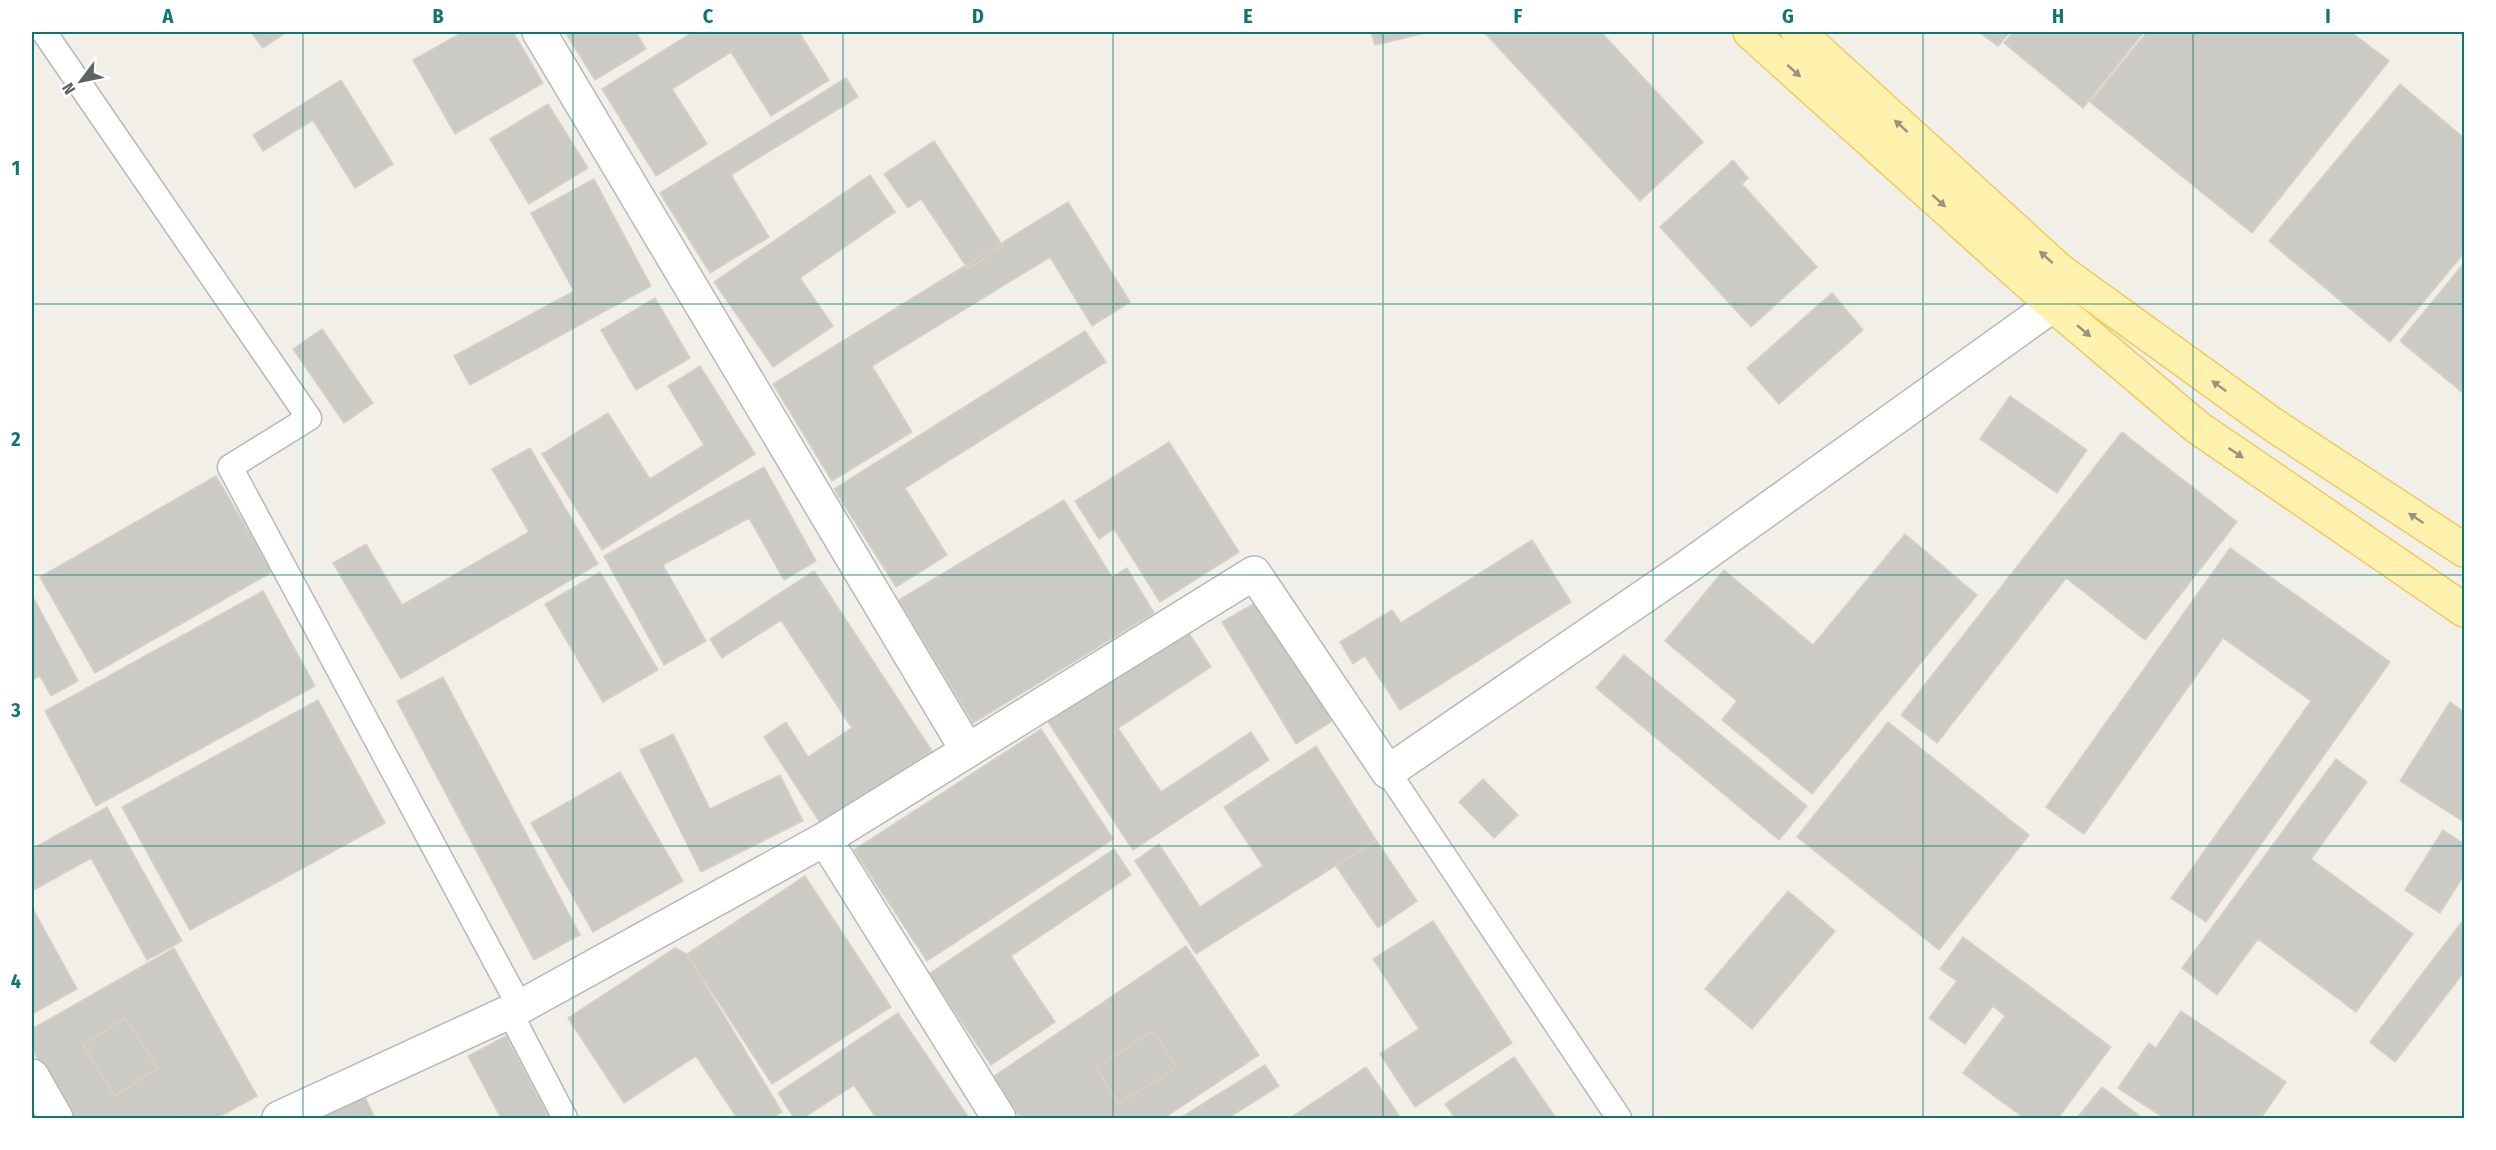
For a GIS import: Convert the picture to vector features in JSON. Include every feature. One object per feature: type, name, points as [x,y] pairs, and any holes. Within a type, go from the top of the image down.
[{"type":"main road","points":[[1750,32],[2054,305],[2197,426],[2464,610]]},
{"type":"main road","points":[[1798,32],[2059,270],[2272,424],[2464,550]]},
{"type":"street","points":[[539,32],[967,750]]},
{"type":"street","points":[[279,1119],[515,1009],[825,839],[1254,573],[1388,772],[1687,567],[2054,305]]},
{"type":"street","points":[[825,839],[999,1119]]},
{"type":"street","points":[[32,1076],[56,1119]]},
{"type":"lane","points":[[44,32],[309,418],[231,467],[515,1009],[565,1119]]},
{"type":"lane","points":[[1388,772],[1619,1119]]},
{"type":"building","points":[[251,32],[287,32],[263,48]]},
{"type":"building","points":[[463,32],[513,32],[543,83],[455,134],[413,60]]},
{"type":"building","points":[[565,32],[636,32],[646,49],[595,80]]},
{"type":"building","points":[[693,32],[799,32],[829,80],[771,116],[731,52],[672,89],[707,144],[656,176],[602,89]]},
{"type":"building","points":[[1371,32],[1429,32],[1375,45]]},
{"type":"building","points":[[1484,32],[1601,32],[1703,142],[1640,201]]},
{"type":"building","points":[[1979,32],[2010,32],[1998,46]]},
{"type":"building","points":[[2013,32],[2144,32],[2083,108],[2004,43]]},
{"type":"building","points":[[2147,32],[2351,32],[2389,61],[2252,233],[2090,102]]},
{"type":"building","points":[[846,78],[858,97],[731,175],[769,237],[710,273],[660,193]]},
{"type":"building","points":[[341,80],[393,164],[355,188],[313,120],[263,151],[253,135]]},
{"type":"building","points":[[2400,84],[2464,138],[2464,253],[2390,342],[2269,241]]},
{"type":"building","points":[[548,104],[588,168],[529,204],[490,139]]},
{"type":"building","points":[[934,141],[1003,246],[968,269],[921,199],[908,208],[884,174]]},
{"type":"building","points":[[1733,160],[1748,178],[1742,184],[1817,267],[1751,327],[1660,227]]},
{"type":"building","points":[[870,175],[895,212],[800,278],[833,326],[773,367],[714,282]]},
{"type":"building","points":[[594,179],[651,286],[470,385],[454,356],[574,291],[531,213]]},
{"type":"building","points":[[1068,202],[1130,302],[1092,326],[1050,257],[872,366],[912,432],[832,481],[773,384]]},
{"type":"building","points":[[2464,263],[2464,394],[2400,341]]},
{"type":"building","points":[[1832,293],[1863,330],[1779,404],[1747,368]]},
{"type":"building","points":[[655,298],[690,358],[636,390],[601,330]]},
{"type":"building","points":[[322,329],[373,403],[344,423],[293,349]]},
{"type":"building","points":[[1085,331],[1106,362],[905,488],[947,555],[896,587],[834,489]]},
{"type":"building","points":[[700,366],[755,454],[602,550],[542,454],[608,413],[650,479],[704,445],[668,386]]},
{"type":"building","points":[[2010,396],[2087,450],[2057,493],[1980,439]]},
{"type":"building","points":[[2122,432],[2237,522],[2145,640],[2066,578],[1937,743],[1901,715]]},
{"type":"building","points":[[1169,442],[1239,552],[1160,602],[1114,529],[1099,539],[1075,501]]},
{"type":"building","points":[[530,448],[598,564],[401,679],[333,563],[366,544],[402,605],[529,532],[492,469]]},
{"type":"building","points":[[764,467],[816,561],[784,580],[749,518],[663,565],[706,641],[664,665],[604,556]]},
{"type":"building","points":[[216,476],[272,572],[95,673],[40,577]]},
{"type":"building","points":[[1064,500],[1112,577],[1127,568],[1154,613],[973,723],[899,600]]},
{"type":"building","points":[[1905,534],[1977,595],[1812,794],[1722,720],[1737,701],[1665,641],[1724,570],[1813,645]]},
{"type":"building","points":[[1532,540],[1571,602],[1400,710],[1365,656],[1353,664],[1340,642],[1392,610],[1401,623]]},
{"type":"building","points":[[2230,548],[2390,662],[2206,922],[2171,898],[2311,701],[2223,638],[2084,834],[2046,807]]},
{"type":"building","points":[[814,571],[932,751],[821,824],[764,737],[786,722],[808,757],[852,728],[781,620],[722,658],[710,639]]},
{"type":"building","points":[[600,572],[658,670],[603,702],[545,604]]},
{"type":"building","points":[[263,591],[315,686],[96,806],[45,711]]},
{"type":"building","points":[[32,595],[78,681],[51,696],[40,676],[32,680]]},
{"type":"building","points":[[1260,600],[1332,721],[1296,744],[1222,622]]},
{"type":"building","points":[[1185,627],[1211,667],[1118,728],[1161,792],[1251,732],[1269,760],[1133,850],[1046,719]]},
{"type":"building","points":[[1624,655],[1807,806],[1779,840],[1596,688]]},
{"type":"building","points":[[443,677],[580,935],[534,960],[397,701]]},
{"type":"building","points":[[318,700],[385,823],[190,930],[122,807]]},
{"type":"building","points":[[2450,702],[2464,712],[2464,822],[2400,781]]},
{"type":"building","points":[[1888,722],[2029,835],[1939,950],[1797,837]]},
{"type":"building","points":[[1041,729],[1113,839],[927,961],[854,850]]},
{"type":"building","points":[[673,734],[710,809],[780,775],[803,821],[701,872],[640,750]]},
{"type":"building","points":[[1316,746],[1376,840],[1196,954],[1135,861],[1159,844],[1200,907],[1263,866],[1224,807]]},
{"type":"building","points":[[2336,759],[2367,782],[2311,859],[2413,934],[2356,1012],[2258,939],[2217,995],[2182,968]]},
{"type":"building","points":[[620,772],[683,881],[593,932],[531,823]]},
{"type":"building","points":[[1483,779],[1518,815],[1494,838],[1459,802]]},
{"type":"building","points":[[107,807],[182,941],[147,960],[91,858],[32,891],[32,849]]},
{"type":"building","points":[[2443,830],[2464,844],[2464,875],[2440,913],[2405,890]]},
{"type":"building","points":[[1376,840],[1417,901],[1378,928],[1336,866]]},
{"type":"building","points":[[1114,849],[1131,875],[1011,956],[1055,1022],[991,1065],[929,974]]},
{"type":"building","points":[[805,876],[891,1007],[772,1084],[687,954]]},
{"type":"building","points":[[1788,891],[1835,931],[1752,1029],[1705,989]]},
{"type":"building","points":[[32,907],[77,989],[32,1014]]},
{"type":"building","points":[[2464,919],[2464,972],[2395,1062],[2370,1042]]},
{"type":"building","points":[[1433,921],[1512,1043],[1415,1107],[1380,1054],[1419,1029],[1373,959]]},
{"type":"building","points":[[1963,937],[2111,1047],[2058,1118],[2024,1118],[1963,1073],[2005,1016],[1993,1006],[1965,1044],[1929,1018],[1957,981],[1940,969]]},
{"type":"building","points":[[1186,946],[1259,1055],[1164,1118],[1021,1118],[993,1077]]},
{"type":"building","points":[[174,948],[257,1096],[217,1118],[186,1118],[184,1115],[177,1118],[70,1118],[32,1049],[32,1029]]},
{"type":"building","points":[[675,948],[687,954],[782,1112],[772,1118],[737,1118],[696,1056],[624,1103],[568,1018]]},
{"type":"building","points":[[2181,1011],[2286,1082],[2261,1118],[2164,1118],[2118,1088],[2149,1043],[2156,1048]]},
{"type":"building","points":[[898,1013],[969,1118],[876,1118],[854,1085],[803,1118],[794,1118],[778,1093]]},
{"type":"building","points":[[125,1018],[158,1068],[115,1096],[83,1045]]},
{"type":"building","points":[[1153,1031],[1177,1067],[1119,1104],[1096,1068]]},
{"type":"building","points":[[506,1036],[549,1118],[501,1118],[468,1056]]},
{"type":"building","points":[[1514,1057],[1556,1118],[1455,1118],[1445,1104]]},
{"type":"building","points":[[1265,1065],[1279,1086],[1228,1118],[1180,1118]]},
{"type":"building","points":[[1366,1067],[1400,1117],[1295,1118],[1293,1116]]},
{"type":"building","points":[[2102,1087],[2142,1118],[2077,1118]]},
{"type":"building","points":[[363,1093],[375,1118],[314,1118]]}]
